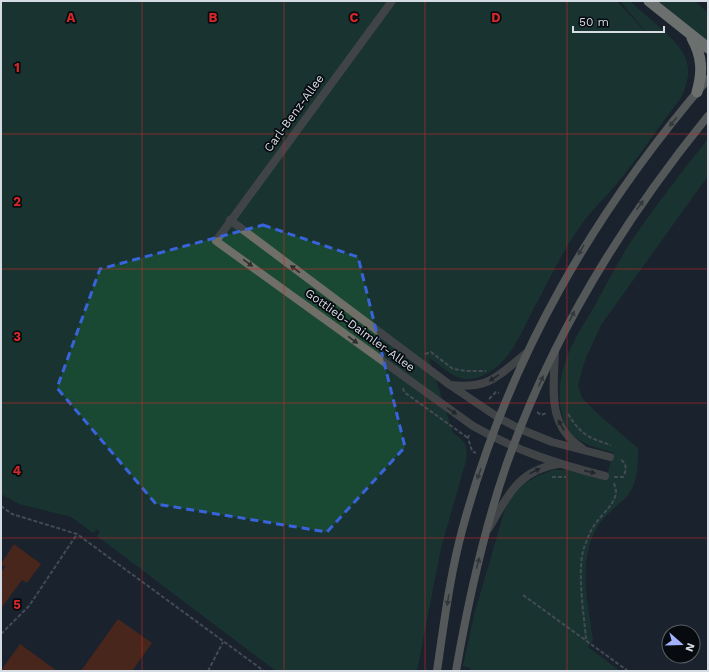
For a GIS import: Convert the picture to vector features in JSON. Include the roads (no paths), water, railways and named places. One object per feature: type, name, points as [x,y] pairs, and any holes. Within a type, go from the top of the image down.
[{"type":"highway","points":[[649,1],[691,36],[708,48]]},
{"type":"highway","points":[[691,36],[697,48],[701,64],[701,80],[697,92]]},
{"type":"main road","points":[[437,671],[452,577],[462,528],[492,437],[525,354],[557,292],[602,217],[636,169],[708,79]]},
{"type":"main road","points":[[456,671],[472,586],[486,534],[513,447],[555,350],[584,294],[630,219],[674,158],[708,116]]},
{"type":"street","name":"Carl-Benz-Allee","points":[[216,240],[392,1]]},
{"type":"street","name":"Gottlieb-Daimler-Allee","points":[[230,220],[450,385],[499,418],[520,429],[552,442],[610,457]]},
{"type":"street","name":"Gottlieb-Daimler-Allee","points":[[216,240],[470,424],[513,447],[558,464],[605,476]]},
{"type":"street","points":[[555,350],[554,393],[556,416],[572,442],[588,452]]},
{"type":"street","points":[[450,385],[469,387],[491,381],[525,354]]},
{"type":"street","points":[[486,534],[508,494],[522,479],[536,470],[558,464]]}]
